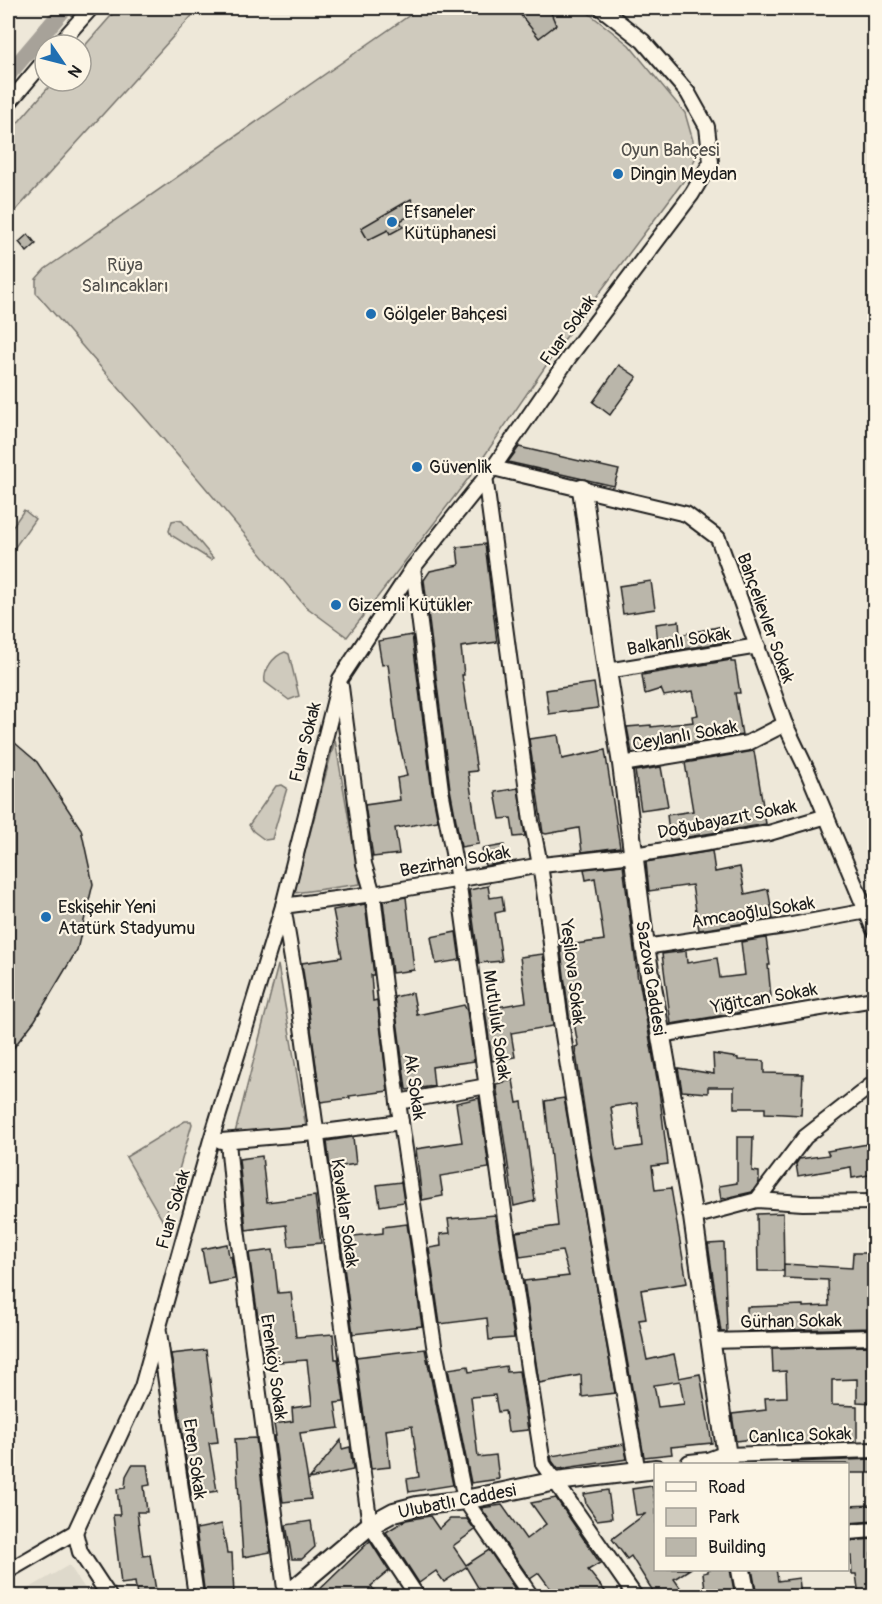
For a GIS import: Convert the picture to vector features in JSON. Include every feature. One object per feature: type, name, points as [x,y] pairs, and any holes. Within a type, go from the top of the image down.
[{"type":"street","points":[[68,33],[90,8]]},
{"type":"street","name":"Fuar Sokak","points":[[75,1532],[142,1387],[211,1140],[283,906],[340,679],[413,568],[489,472],[570,356],[692,194],[711,162],[707,127],[688,93],[643,41],[601,8]]},
{"type":"street","points":[[8,104],[33,74]]},
{"type":"street","name":"Bahçelievler Sokak","points":[[489,472],[582,489],[686,514],[718,538],[785,724],[807,770],[874,930]]},
{"type":"street","name":"Yeşilova Sokak","points":[[489,472],[531,821],[542,865],[558,1006],[586,1187],[647,1471]]},
{"type":"street","name":"Sazova Caddesi","points":[[582,489],[622,764],[645,947],[693,1217],[727,1460]]},
{"type":"street","name":"Mutluluk Sokak","points":[[413,568],[441,790],[458,879],[543,1464],[636,1596]]},
{"type":"street","name":"Balkanlı Sokak","points":[[607,671],[758,646]]},
{"type":"street","name":"Ak Sokak","points":[[340,679],[364,864],[373,894],[398,1102],[434,1345],[465,1500]]},
{"type":"street","name":"Ceylanlı Sokak","points":[[622,764],[748,743],[785,724]]},
{"type":"street","name":"Doğubayazıt Sokak","points":[[634,855],[769,833],[826,816]]},
{"type":"street","name":"Bezirhan Sokak","points":[[283,906],[373,894],[542,865],[634,855]]},
{"type":"street","name":"Kavaklar Sokak","points":[[283,906],[296,983],[370,1525]]},
{"type":"street","name":"Amcaoğlu Sokak","points":[[645,947],[792,925],[867,911]]},
{"type":"street","name":"Yiğitcan Sokak","points":[[660,1035],[874,999]]},
{"type":"street","points":[[757,1200],[806,1137],[874,1083]]},
{"type":"street","points":[[398,1102],[487,1086]]},
{"type":"street","points":[[211,1140],[228,1142],[401,1122]]},
{"type":"street","name":"Erenköy Sokak","points":[[228,1142],[235,1214],[286,1596]]},
{"type":"street","points":[[693,1217],[757,1200],[803,1203],[874,1202]]},
{"type":"street","name":"Eren Sokak","points":[[159,1327],[196,1596]]},
{"type":"street","name":"Gürhan Sokak","points":[[709,1341],[874,1337]]},
{"type":"street","name":"Canlıca Sokak","points":[[727,1460],[874,1450]]},
{"type":"street","points":[[699,1463],[727,1460]]},
{"type":"street","name":"Ulubatlı Caddesi","points":[[286,1596],[370,1525],[394,1512],[556,1481],[647,1471]]},
{"type":"street","points":[[465,1500],[531,1596]]},
{"type":"street","points":[[370,1525],[417,1596]]},
{"type":"street","points":[[849,1532],[874,1530]]},
{"type":"street","points":[[8,1571],[75,1532],[80,1552],[109,1596]]},
{"type":"street","points":[[741,1571],[746,1596]]},
{"type":"shaded area","points":[[69,1565],[90,1596],[16,1596]]},
{"type":"green space","points":[[118,8],[199,8],[8,219],[8,134],[44,93],[93,93],[93,36]]},
{"type":"green space","points":[[420,8],[582,8],[629,45],[685,113],[697,155],[685,179],[558,348],[474,471],[347,637],[305,606],[36,293],[36,279],[45,269]]},
{"type":"green space","points":[[24,510],[35,519],[8,557],[8,533]]},
{"type":"green space","points":[[172,521],[182,521],[213,558],[211,560],[171,535],[169,531]]},
{"type":"green space","points":[[285,652],[289,654],[299,696],[289,700],[265,682],[270,664]]},
{"type":"green space","points":[[335,740],[360,884],[294,893]]},
{"type":"green space","points":[[282,785],[287,788],[272,839],[265,840],[249,825],[276,786]]},
{"type":"green space","points":[[278,965],[306,1127],[235,1133]]},
{"type":"green space","points":[[185,1121],[191,1121],[192,1124],[164,1223],[126,1157]]},
{"type":"building","points":[[515,8],[549,8],[556,25],[539,38]]},
{"type":"building","points":[[411,199],[418,211],[400,221],[403,227],[390,234],[388,230],[368,240],[361,228]]},
{"type":"building","points":[[28,234],[36,244],[27,252],[19,242]]},
{"type":"building","points":[[619,365],[637,377],[610,415],[593,402]]},
{"type":"building","points":[[519,447],[619,470],[614,486],[508,462]]},
{"type":"building","points":[[485,544],[497,642],[461,647],[464,675],[462,675],[477,771],[468,772],[479,844],[461,847],[450,789],[424,580],[430,571],[459,565],[457,547]]},
{"type":"building","points":[[651,581],[655,609],[623,614],[619,586]]},
{"type":"building","points":[[679,621],[680,635],[723,626],[727,642],[659,653],[656,624]]},
{"type":"building","points":[[412,635],[438,821],[395,828],[399,854],[373,857],[365,805],[400,800],[397,778],[407,776],[397,732],[388,664],[382,665],[378,641]]},
{"type":"building","points":[[731,660],[735,662],[740,693],[735,693],[742,735],[632,753],[627,727],[651,725],[651,727],[693,722],[692,716],[698,715],[693,691],[664,696],[661,689],[645,694],[642,675]]},
{"type":"building","points":[[594,683],[598,708],[549,714],[546,690]]},
{"type":"building","points":[[558,735],[562,759],[605,750],[620,847],[582,852],[579,828],[543,833],[529,739]]},
{"type":"building","name":"Eskişehir Yeni Atatürk Stadyumu","points":[[8,737],[37,762],[81,829],[93,884],[77,950],[35,1020],[8,1055]]},
{"type":"building","points":[[754,751],[766,824],[670,840],[667,815],[693,811],[685,763]]},
{"type":"building","points":[[661,767],[668,806],[641,810],[635,771]]},
{"type":"building","points":[[518,788],[525,836],[514,837],[511,818],[500,819],[495,792]]},
{"type":"building","points":[[504,845],[507,862],[485,866],[482,849]]},
{"type":"building","points":[[712,851],[715,872],[740,867],[745,894],[768,889],[773,919],[699,930],[692,885],[649,891],[646,862]]},
{"type":"building","points":[[623,865],[638,980],[659,1090],[668,1164],[652,1166],[655,1190],[671,1188],[687,1283],[641,1290],[646,1319],[639,1320],[647,1360],[674,1354],[679,1378],[700,1374],[712,1443],[671,1447],[672,1454],[644,1457],[590,1147],[575,1047],[578,1046],[574,1022],[570,1023],[561,946],[604,940],[595,878],[586,880],[584,869]],"holes":[[[637,1103],[642,1146],[617,1150],[611,1107]],[[680,1381],[684,1404],[658,1407],[654,1385]]]},
{"type":"building","points":[[488,886],[490,898],[502,896],[504,911],[495,913],[502,961],[479,963],[469,890]]},
{"type":"building","points":[[406,897],[414,970],[392,973],[383,901]]},
{"type":"building","points":[[365,904],[374,975],[371,975],[373,1001],[377,1000],[388,1091],[321,1102],[302,963],[342,957],[333,910]]},
{"type":"building","points":[[456,932],[460,960],[436,964],[431,937]]},
{"type":"building","points":[[766,938],[771,997],[740,1001],[742,1012],[671,1024],[662,954],[686,951],[687,963],[717,958],[720,978],[745,975],[741,942]]},
{"type":"building","points":[[543,954],[553,1026],[511,1033],[515,1057],[492,1061],[485,1009],[526,1002],[520,957]]},
{"type":"building","points":[[413,993],[417,1015],[464,1005],[467,1011],[474,1061],[432,1067],[434,1086],[407,1090],[394,997]]},
{"type":"building","points":[[713,1054],[738,1058],[738,1060],[764,1061],[764,1073],[803,1074],[801,1115],[765,1113],[765,1108],[734,1108],[734,1087],[708,1087],[708,1093],[682,1091],[678,1068],[714,1074]]},
{"type":"building","points":[[513,1080],[517,1103],[522,1102],[535,1201],[514,1206],[496,1084]]},
{"type":"building","points":[[479,1098],[489,1168],[440,1176],[443,1196],[422,1200],[416,1149],[462,1142],[456,1103]]},
{"type":"building","points":[[564,1098],[615,1393],[582,1397],[581,1375],[539,1383],[524,1281],[569,1276],[562,1251],[520,1257],[516,1232],[558,1226],[545,1101]]},
{"type":"building","points":[[353,1137],[356,1164],[330,1168],[327,1141]]},
{"type":"building","points":[[737,1137],[753,1137],[752,1171],[759,1172],[759,1182],[752,1192],[721,1199],[719,1186],[737,1183]]},
{"type":"building","points":[[874,1143],[874,1174],[852,1178],[851,1167],[798,1176],[796,1164],[799,1159],[829,1155],[827,1151]]},
{"type":"building","points":[[262,1156],[267,1202],[315,1196],[321,1243],[289,1246],[286,1225],[246,1230],[239,1159]]},
{"type":"building","points":[[401,1182],[404,1202],[380,1206],[377,1185]]},
{"type":"building","points":[[783,1213],[784,1271],[758,1271],[757,1214]]},
{"type":"building","points":[[495,1215],[514,1338],[489,1340],[487,1318],[440,1324],[429,1248],[441,1246],[440,1234],[450,1233],[448,1219]]},
{"type":"building","points":[[407,1224],[422,1326],[353,1334],[339,1230],[353,1228],[354,1236],[383,1233],[383,1227]]},
{"type":"building","points":[[724,1243],[727,1332],[721,1332],[708,1244]]},
{"type":"building","points":[[227,1244],[235,1279],[208,1284],[202,1249]]},
{"type":"building","points":[[273,1250],[278,1293],[291,1292],[296,1337],[333,1334],[335,1359],[338,1359],[344,1402],[335,1403],[339,1428],[300,1433],[311,1499],[283,1502],[274,1424],[293,1421],[292,1408],[312,1405],[307,1360],[265,1363],[263,1345],[267,1345],[264,1318],[258,1318],[249,1253]]},
{"type":"building","points":[[853,1253],[870,1253],[869,1270],[874,1270],[873,1328],[747,1331],[747,1307],[829,1306],[828,1280],[784,1278],[784,1264],[852,1268]]},
{"type":"building","points":[[874,1346],[874,1403],[857,1402],[857,1379],[832,1380],[832,1405],[857,1406],[857,1442],[790,1444],[790,1435],[736,1441],[732,1414],[766,1410],[765,1398],[787,1397],[786,1371],[773,1372],[772,1348]]},
{"type":"building","points":[[425,1349],[453,1485],[409,1492],[407,1479],[419,1477],[412,1426],[386,1430],[390,1467],[371,1469],[356,1357]]},
{"type":"building","points":[[206,1350],[218,1442],[209,1443],[217,1491],[191,1495],[171,1354]]},
{"type":"building","points":[[468,1366],[469,1372],[506,1366],[507,1372],[519,1371],[528,1430],[508,1432],[505,1411],[498,1412],[495,1395],[471,1397],[478,1457],[496,1455],[499,1479],[471,1483],[448,1369]]},
{"type":"building","points":[[256,1438],[271,1552],[243,1557],[235,1439]]},
{"type":"building","points":[[341,1440],[342,1449],[350,1447],[353,1470],[309,1479]]},
{"type":"building","points":[[624,1444],[627,1459],[558,1469],[551,1456]]},
{"type":"building","points":[[874,1459],[874,1473],[849,1473],[849,1463],[791,1462]]},
{"type":"building","points":[[132,1465],[147,1465],[150,1485],[144,1486],[147,1512],[137,1512],[143,1556],[150,1555],[157,1596],[137,1596],[135,1582],[121,1584],[113,1515],[120,1515],[117,1489],[125,1488],[126,1476]]},
{"type":"building","points":[[652,1486],[654,1571],[687,1571],[674,1579],[686,1596],[656,1596],[631,1556],[627,1559],[612,1539],[645,1514],[636,1515],[632,1489]]},
{"type":"building","points":[[608,1490],[612,1518],[597,1520],[586,1504],[584,1494]]},
{"type":"building","points":[[556,1498],[600,1563],[588,1570],[609,1596],[556,1596],[539,1573],[530,1579],[481,1508],[502,1505],[526,1539],[546,1524],[531,1503]]},
{"type":"building","points":[[874,1505],[874,1521],[849,1523],[849,1506]]},
{"type":"building","points":[[430,1516],[439,1529],[450,1519],[467,1519],[475,1530],[453,1546],[466,1565],[489,1550],[518,1596],[483,1596],[466,1567],[444,1582],[436,1571],[419,1583],[386,1532],[406,1520]]},
{"type":"building","points":[[311,1521],[315,1547],[302,1559],[292,1559],[286,1525]]},
{"type":"building","points":[[222,1524],[227,1553],[232,1553],[234,1596],[205,1596],[196,1529]]},
{"type":"building","points":[[874,1539],[874,1553],[871,1553],[873,1572],[870,1573],[872,1596],[859,1596],[856,1574],[852,1574],[849,1541]]},
{"type":"building","points":[[370,1541],[389,1571],[371,1586],[378,1596],[313,1596]]},
{"type":"building","points":[[730,1571],[735,1596],[706,1596],[703,1573]]},
{"type":"building","points":[[752,1571],[776,1571],[778,1581],[799,1578],[801,1596],[757,1596]]},
{"type":"waterway","points":[[8,75],[65,8]]},
{"type":"place","name":"Dingin Meydan","points":[[618,174]]},
{"type":"place","name":"Efsaneler Kütüphanesi","points":[[392,222]]},
{"type":"place","name":"Gölgeler Bahçesi","points":[[371,314]]},
{"type":"place","name":"Güvenlik","points":[[417,467]]},
{"type":"place","name":"Gizemli Kütükler","points":[[336,605]]},
{"type":"place","name":"Eskişehir Yeni Atatürk Stadyumu","points":[[46,917]]},
{"type":"park label","name":"Oyun Bahçesi","points":[[670,150]]},
{"type":"park label","name":"Rüya Salıncakları","points":[[125,275]]}]
